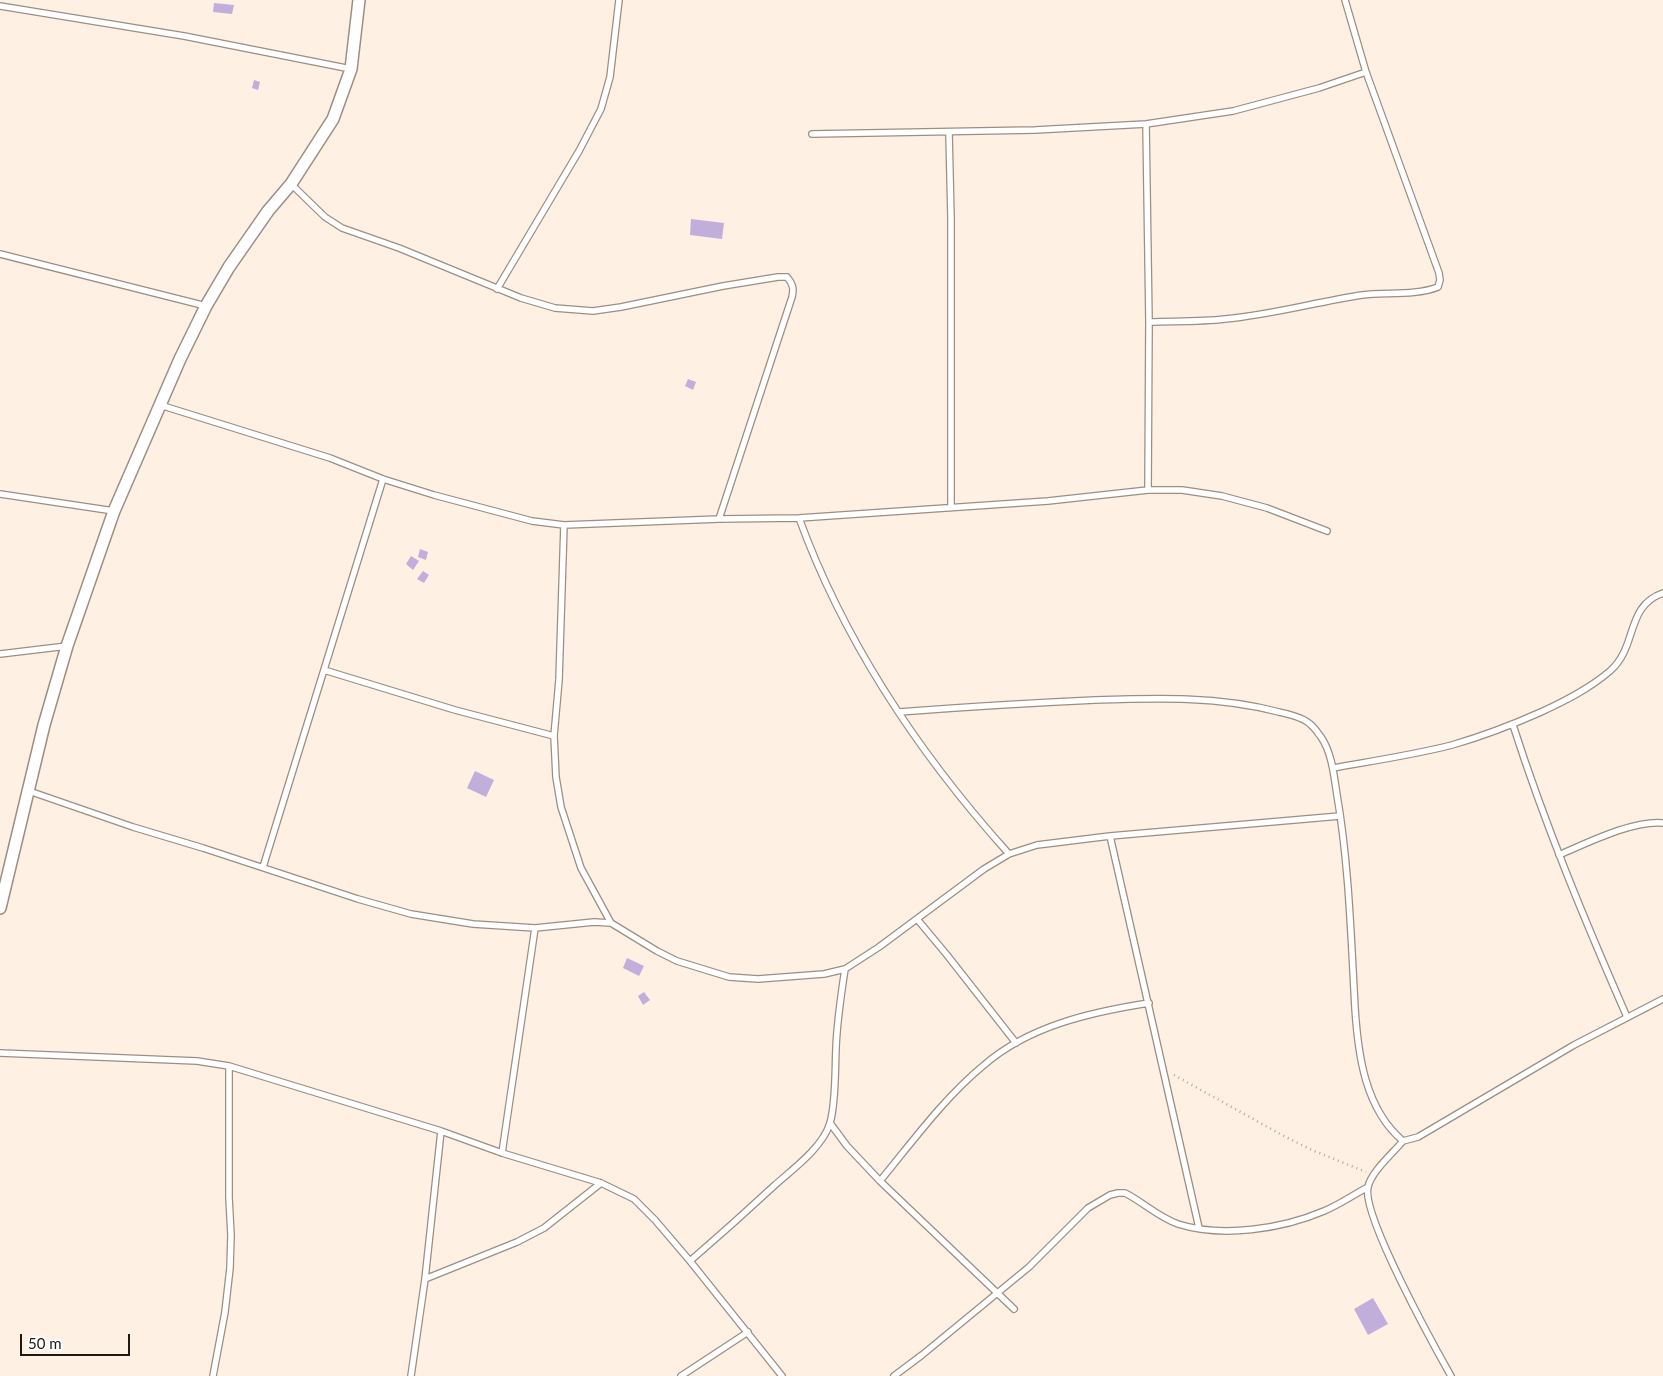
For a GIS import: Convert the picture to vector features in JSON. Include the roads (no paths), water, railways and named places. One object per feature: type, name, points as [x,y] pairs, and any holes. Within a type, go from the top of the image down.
[{"type":"street","points":[[0,908],[44,725],[66,646],[114,511],[180,359],[206,306],[230,266],[262,219],[291,184],[333,119],[351,69],[359,0]]},
{"type":"lane","points":[[498,289],[579,151],[601,109],[610,77],[619,0]]},
{"type":"lane","points":[[1149,322],[1226,319],[1281,311],[1340,298],[1371,294],[1428,291],[1438,287],[1439,273],[1366,72],[1345,0]]},
{"type":"lane","points":[[0,6],[184,36],[351,69]]},
{"type":"lane","points":[[812,134],[949,133],[1146,124],[1233,111],[1319,88],[1366,72]]},
{"type":"lane","points":[[1146,124],[1149,322],[1148,490]]},
{"type":"lane","points":[[949,133],[951,218],[951,507]]},
{"type":"lane","points":[[291,184],[325,217],[342,228],[399,248],[521,298],[555,308],[593,311],[621,308],[723,286],[787,277],[792,283],[792,297],[719,518]]},
{"type":"lane","points":[[0,254],[206,306]]},
{"type":"lane","points":[[160,405],[320,455],[383,479],[496,512],[532,521],[564,525],[719,518],[799,518],[1048,501],[1148,490],[1182,490],[1222,496],[1267,508],[1327,531]]},
{"type":"lane","points":[[263,867],[383,479]]},
{"type":"lane","points":[[0,494],[114,511]]},
{"type":"lane","points":[[799,518],[814,560],[838,611],[864,657],[899,712],[955,790],[1009,854]]},
{"type":"lane","points":[[564,525],[559,680],[554,736],[556,777],[563,815],[581,868],[611,923]]},
{"type":"lane","points":[[1332,768],[1450,745],[1513,725],[1589,687],[1622,659],[1639,611],[1648,601],[1663,593]]},
{"type":"lane","points":[[0,654],[66,646]]},
{"type":"lane","points":[[324,670],[446,708],[554,736]]},
{"type":"lane","points":[[899,712],[1039,702],[1165,699],[1210,700],[1256,706],[1290,715],[1310,724],[1322,739],[1332,768],[1340,816],[1353,952],[1360,1056],[1368,1089],[1382,1119],[1392,1132],[1403,1141]]},
{"type":"lane","points":[[1513,725],[1559,855],[1627,1017]]},
{"type":"lane","points":[[29,791],[358,900],[411,914],[473,924],[535,928],[594,922],[611,923],[677,961],[728,977],[758,979],[824,974],[845,969],[861,960],[971,878],[1009,854],[1037,845],[1110,836],[1340,816]]},
{"type":"lane","points":[[1559,855],[1628,828],[1654,822],[1663,823]]},
{"type":"lane","points":[[1110,836],[1199,1228]]},
{"type":"lane","points":[[917,919],[1016,1043]]},
{"type":"lane","points":[[502,1153],[535,928]]},
{"type":"lane","points":[[690,1261],[801,1161],[818,1144],[830,1123],[836,1039],[845,969]]},
{"type":"lane","points":[[1451,1376],[1388,1254],[1369,1203],[1368,1187],[1374,1175],[1403,1141],[1418,1137],[1566,1049],[1663,999]]},
{"type":"lane","points":[[880,1181],[948,1099],[984,1064],[1016,1043],[1066,1021],[1106,1010],[1149,1003]]},
{"type":"lane","points":[[0,1053],[196,1061],[228,1066],[601,1183],[634,1199],[655,1220],[782,1376]]},
{"type":"lane","points":[[213,1376],[225,1312],[230,1268],[228,1066]]},
{"type":"lane","points":[[830,1123],[847,1146],[880,1181],[1014,1309]]},
{"type":"lane","points":[[412,1376],[441,1132]]},
{"type":"lane","points":[[425,1279],[518,1242],[544,1228],[601,1183]]},
{"type":"lane","points":[[894,1376],[1030,1267],[1088,1208],[1110,1194],[1125,1193],[1163,1217],[1178,1224],[1228,1230],[1255,1229],[1291,1224],[1326,1211],[1368,1187]]},
{"type":"lane","points":[[681,1376],[748,1332]]}]
